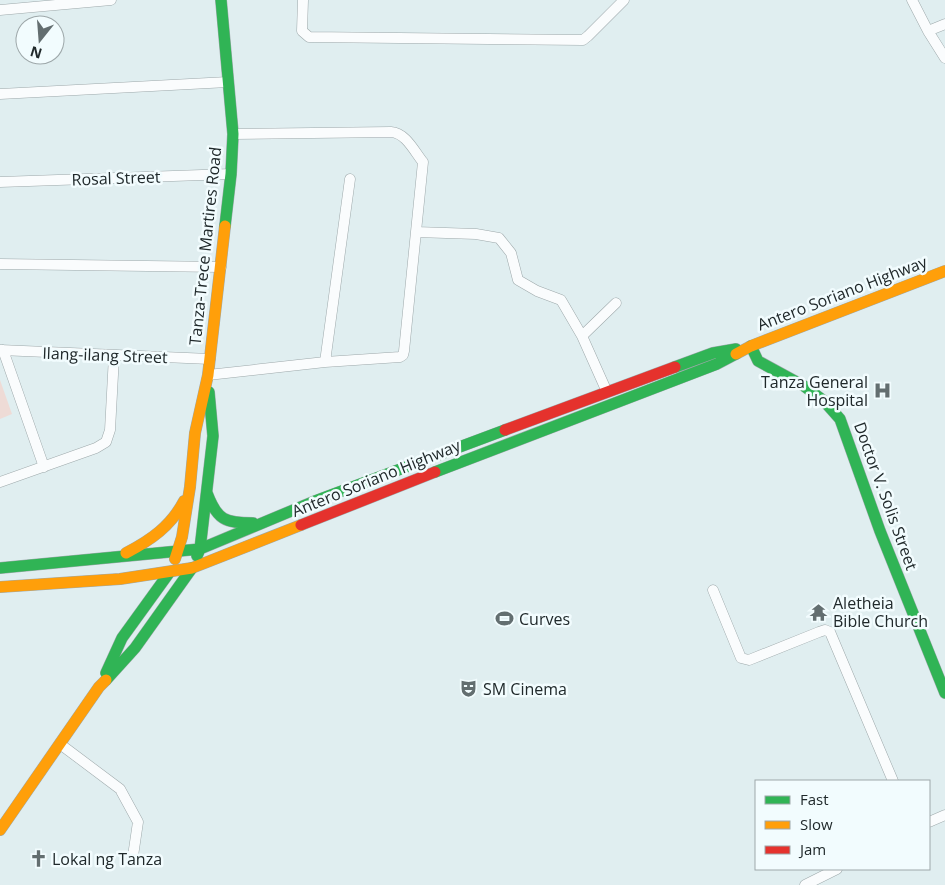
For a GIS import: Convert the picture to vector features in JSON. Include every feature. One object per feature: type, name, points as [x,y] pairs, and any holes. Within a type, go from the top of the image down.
[{"type":"main road","name":"Tanza-Trece Martires Road","points":[[99,688],[122,638],[168,573],[178,552],[182,537],[196,433],[208,375],[231,174],[233,134],[221,0]]},
{"type":"main road","name":"Antero Soriano Highway","points":[[0,587],[84,582],[168,573],[192,568],[540,431],[717,364],[751,346],[945,271]]},
{"type":"main road","name":"Antero Soriano Highway","points":[[0,568],[178,552],[200,548],[260,523],[713,353],[751,346]]},
{"type":"main road","name":"Doctor V. Solis Street","points":[[751,346],[758,361],[804,386],[824,401],[840,419],[880,531],[940,669],[945,693]]},
{"type":"main road","name":"Tanza-Trece Martires Road","points":[[99,688],[135,648],[192,568],[200,548],[213,436],[208,375]]},
{"type":"main road","points":[[121,556],[150,541],[162,531],[177,514],[190,487]]},
{"type":"main road","points":[[206,490],[213,509],[222,520],[237,524],[260,523]]},
{"type":"main road","points":[[0,830],[99,688]]},
{"type":"street","points":[[0,10],[111,0]]},
{"type":"street","points":[[303,0],[302,31],[309,37],[583,40],[624,0]]},
{"type":"street","points":[[912,0],[945,58]]},
{"type":"street","points":[[928,31],[945,24]]},
{"type":"street","points":[[0,94],[228,82]]},
{"type":"street","points":[[208,375],[325,362],[403,356],[416,232],[423,162],[398,132],[233,134]]},
{"type":"street","name":"Rosal Street","points":[[0,182],[231,174]]},
{"type":"street","points":[[325,362],[350,179]]},
{"type":"street","points":[[416,232],[476,234],[499,238],[511,253],[518,280],[537,292],[562,300],[582,336],[607,392]]},
{"type":"street","points":[[0,264],[221,267]]},
{"type":"street","points":[[582,336],[616,302]]},
{"type":"street","points":[[1,350],[44,466]]},
{"type":"street","name":"Ilang-ilang Street","points":[[1,350],[210,359]]},
{"type":"street","points":[[0,482],[96,448],[106,442],[110,430],[114,356]]},
{"type":"street","points":[[713,590],[741,658],[750,660],[818,632],[825,630],[830,632],[893,780]]},
{"type":"street","points":[[60,744],[120,789],[138,822],[133,856]]},
{"type":"street","points":[[930,822],[945,815]]},
{"type":"street","points":[[809,884],[835,870]]},
{"type":"shaded area","points":[[0,380],[12,414],[0,419]]},
{"type":"traffic: fast","points":[[221,0],[233,134],[225,226]]},
{"type":"traffic: fast","points":[[751,346],[758,361],[804,386],[824,401],[840,419],[880,531],[945,693]]},
{"type":"traffic: fast","points":[[675,367],[713,353],[736,349]]},
{"type":"traffic: fast","points":[[435,472],[717,364],[736,354]]},
{"type":"traffic: fast","points":[[197,556],[200,549],[213,436],[209,392]]},
{"type":"traffic: fast","points":[[0,568],[200,549],[315,501],[505,430]]},
{"type":"traffic: fast","points":[[207,493],[214,509],[223,518],[229,521],[253,523]]},
{"type":"traffic: fast","points":[[106,680],[135,648],[192,568]]},
{"type":"traffic: fast","points":[[106,673],[122,638],[169,573]]},
{"type":"traffic: slow","points":[[175,559],[182,537],[190,487],[195,433],[208,375],[225,226]]},
{"type":"traffic: slow","points":[[736,354],[751,346],[945,271]]},
{"type":"traffic: slow","points":[[126,553],[160,532],[173,518],[184,501]]},
{"type":"traffic: slow","points":[[0,587],[120,579],[192,568],[301,525]]},
{"type":"traffic: slow","points":[[0,830],[99,687],[106,680]]},
{"type":"traffic: jam","points":[[505,430],[675,367]]},
{"type":"traffic: jam","points":[[301,525],[435,472]]},
{"type":"place","name":"Tanza General Hospital","points":[[882,391]]},
{"type":"place","name":"Aletheia Bible Church","points":[[819,612]]},
{"type":"place","name":"Curves","points":[[505,619]]},
{"type":"place","name":"SM Cinema","points":[[469,689]]},
{"type":"place","name":"Lokal ng Tanza","points":[[38,859]]}]
